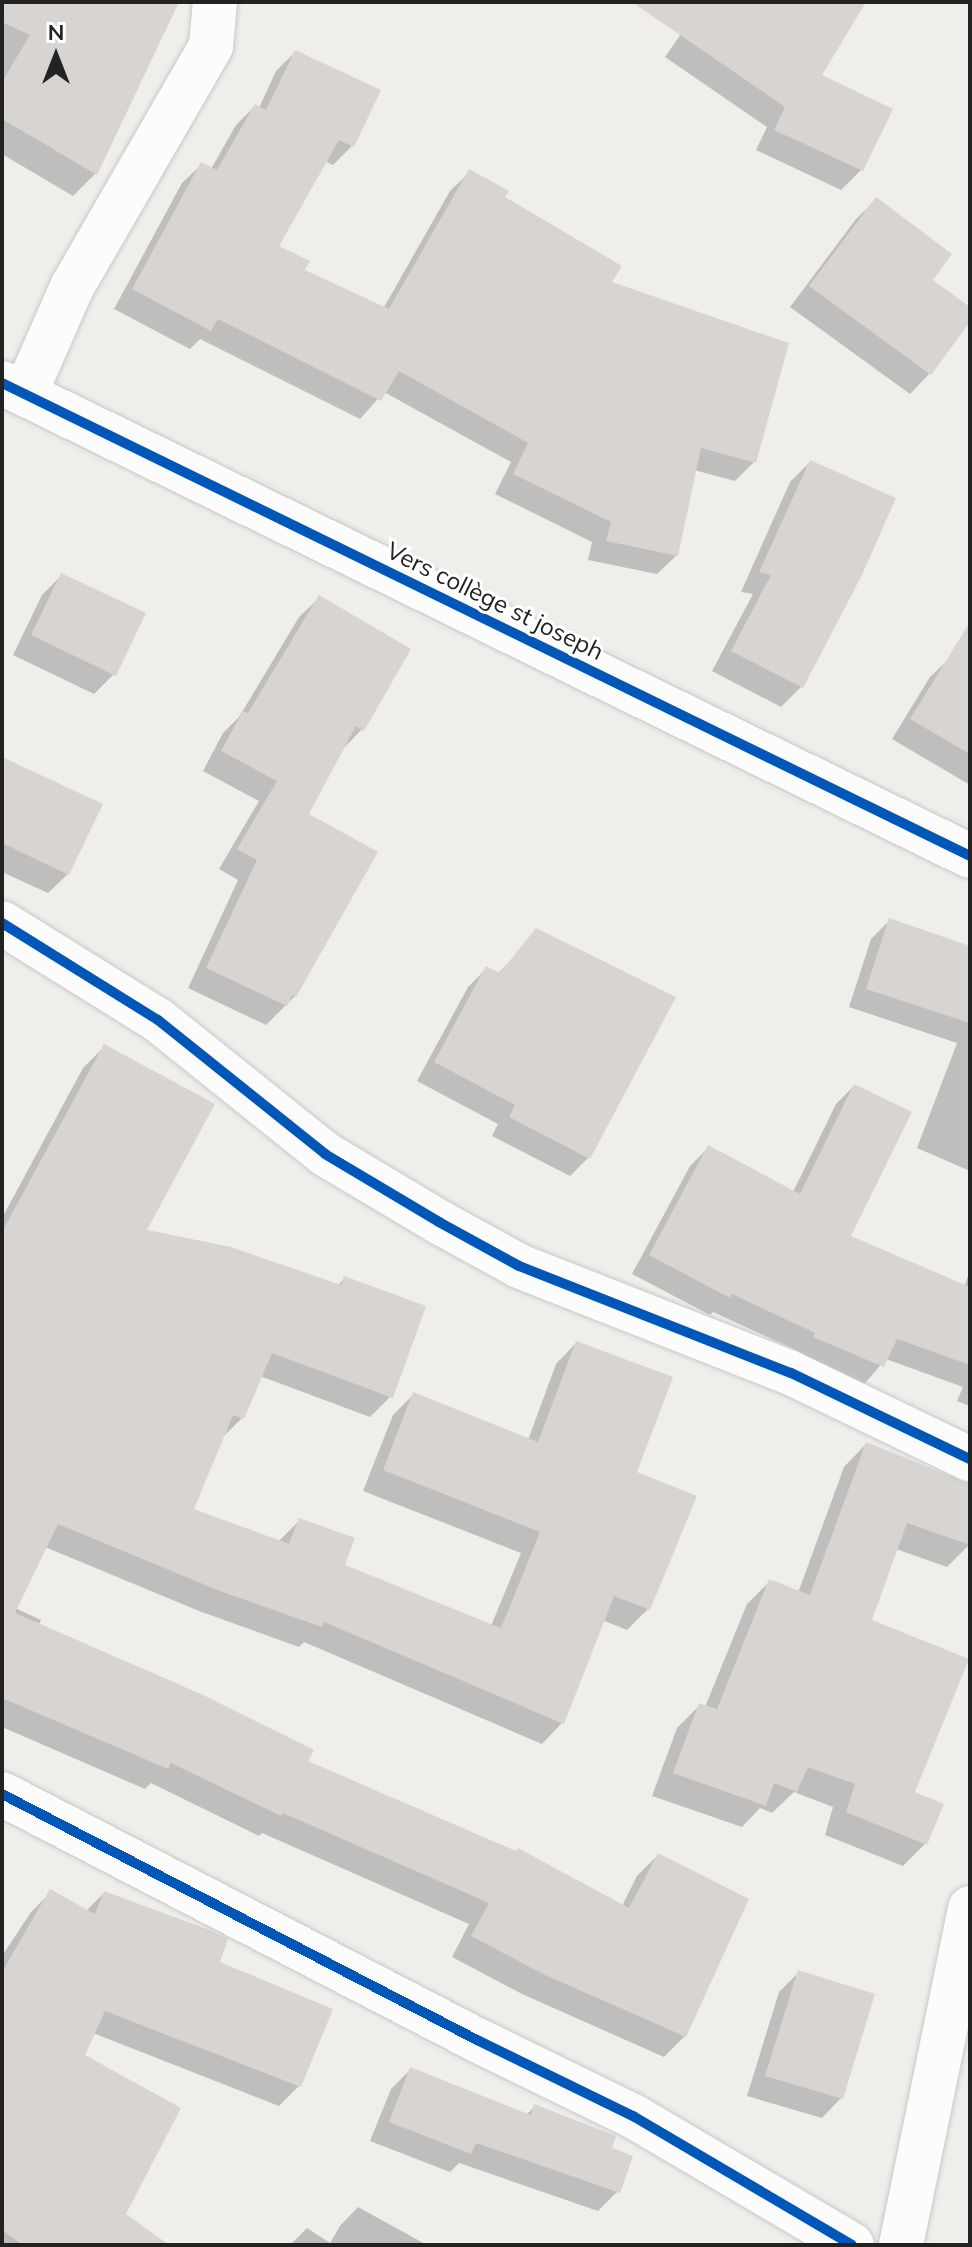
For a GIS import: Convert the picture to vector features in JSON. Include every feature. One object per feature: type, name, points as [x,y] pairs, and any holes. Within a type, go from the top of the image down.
[{"type":"street","points":[[13,388],[211,46],[215,2]]},
{"type":"street","name":"Vers collège st joseph","points":[[13,388],[970,856]]},
{"type":"street","points":[[2,923],[158,1020],[325,1154],[439,1222],[519,1266],[791,1373],[970,1459]]},
{"type":"street","points":[[2,1794],[477,2040],[633,2116],[852,2245]]},
{"type":"street","points":[[901,2245],[969,1912]]},
{"type":"building","points":[[2,2],[179,2],[97,175],[2,119],[2,82],[30,35],[2,22]]},
{"type":"building","points":[[632,2],[866,2],[822,75],[893,109],[863,171],[774,130],[785,107]]},
{"type":"building","points":[[295,50],[381,90],[354,147],[339,140],[279,246],[310,261],[305,270],[389,309],[469,169],[509,191],[505,197],[622,266],[612,282],[789,343],[756,463],[701,448],[678,556],[606,541],[611,522],[513,474],[528,443],[399,371],[381,401],[218,319],[211,331],[132,289],[201,162],[217,170],[255,104],[266,110]]},
{"type":"building","points":[[876,197],[952,254],[933,280],[970,307],[970,322],[931,375],[809,286]]},
{"type":"building","points":[[810,460],[896,498],[861,577],[803,688],[731,651],[771,575],[759,572]]},
{"type":"building","points":[[61,573],[146,613],[116,676],[31,635]]},
{"type":"building","points":[[319,595],[411,649],[364,731],[356,726],[309,814],[378,852],[296,997],[292,995],[287,1006],[206,968],[257,860],[237,849],[277,781],[221,751],[243,711],[248,713]]},
{"type":"building","points":[[970,622],[970,754],[910,719]]},
{"type":"building","points":[[2,757],[103,804],[69,875],[2,843]]},
{"type":"building","points":[[889,918],[970,946],[970,1023],[866,989]]},
{"type":"building","points":[[536,928],[676,997],[590,1159],[509,1117],[515,1105],[434,1062],[486,966],[500,973]]},
{"type":"building","points":[[104,1044],[215,1104],[147,1230],[231,1247],[341,1285],[344,1276],[426,1306],[393,1398],[272,1353],[244,1419],[233,1415],[194,1509],[289,1544],[299,1518],[355,1538],[345,1565],[501,1628],[540,1532],[383,1470],[413,1392],[538,1442],[576,1341],[673,1377],[637,1472],[697,1496],[650,1610],[614,1596],[564,1724],[324,1622],[322,1627],[220,1591],[58,1524],[15,1613],[201,1694],[314,1750],[308,1761],[516,1851],[518,1848],[629,1908],[658,1853],[749,1899],[686,2037],[543,1974],[471,1936],[489,1903],[283,1813],[281,1816],[171,1763],[168,1769],[2,1698],[2,1232]]},
{"type":"building","points":[[854,1084],[912,1112],[851,1236],[970,1287],[970,1365],[897,1339],[884,1367],[813,1337],[815,1333],[732,1294],[730,1298],[649,1255],[708,1145],[800,1194]]},
{"type":"building","points":[[866,1442],[970,1484],[970,1545],[907,1523],[872,1620],[969,1659],[915,1792],[944,1804],[927,1845],[846,1812],[855,1784],[808,1767],[797,1792],[774,1783],[766,1806],[673,1773],[699,1703],[717,1709],[769,1579],[810,1595]]},
{"type":"building","points":[[50,1889],[95,1914],[104,1891],[212,1931],[228,1939],[220,1962],[333,2009],[301,2087],[105,2011],[85,2055],[181,2108],[126,2214],[169,2245],[23,2245],[2,2230],[2,1972]]},
{"type":"building","points":[[798,1970],[875,1994],[843,2099],[765,2076]]},
{"type":"building","points":[[410,2067],[531,2115],[534,2104],[616,2136],[612,2148],[633,2156],[620,2193],[476,2143],[471,2154],[389,2122]]},
{"type":"cycle path","points":[[2,383],[970,856]]},
{"type":"cycle path","points":[[2,923],[158,1020],[325,1154],[439,1222],[519,1266],[791,1373],[970,1459]]},
{"type":"cycle path","points":[[2,1794],[477,2040],[633,2116],[852,2245]]}]
